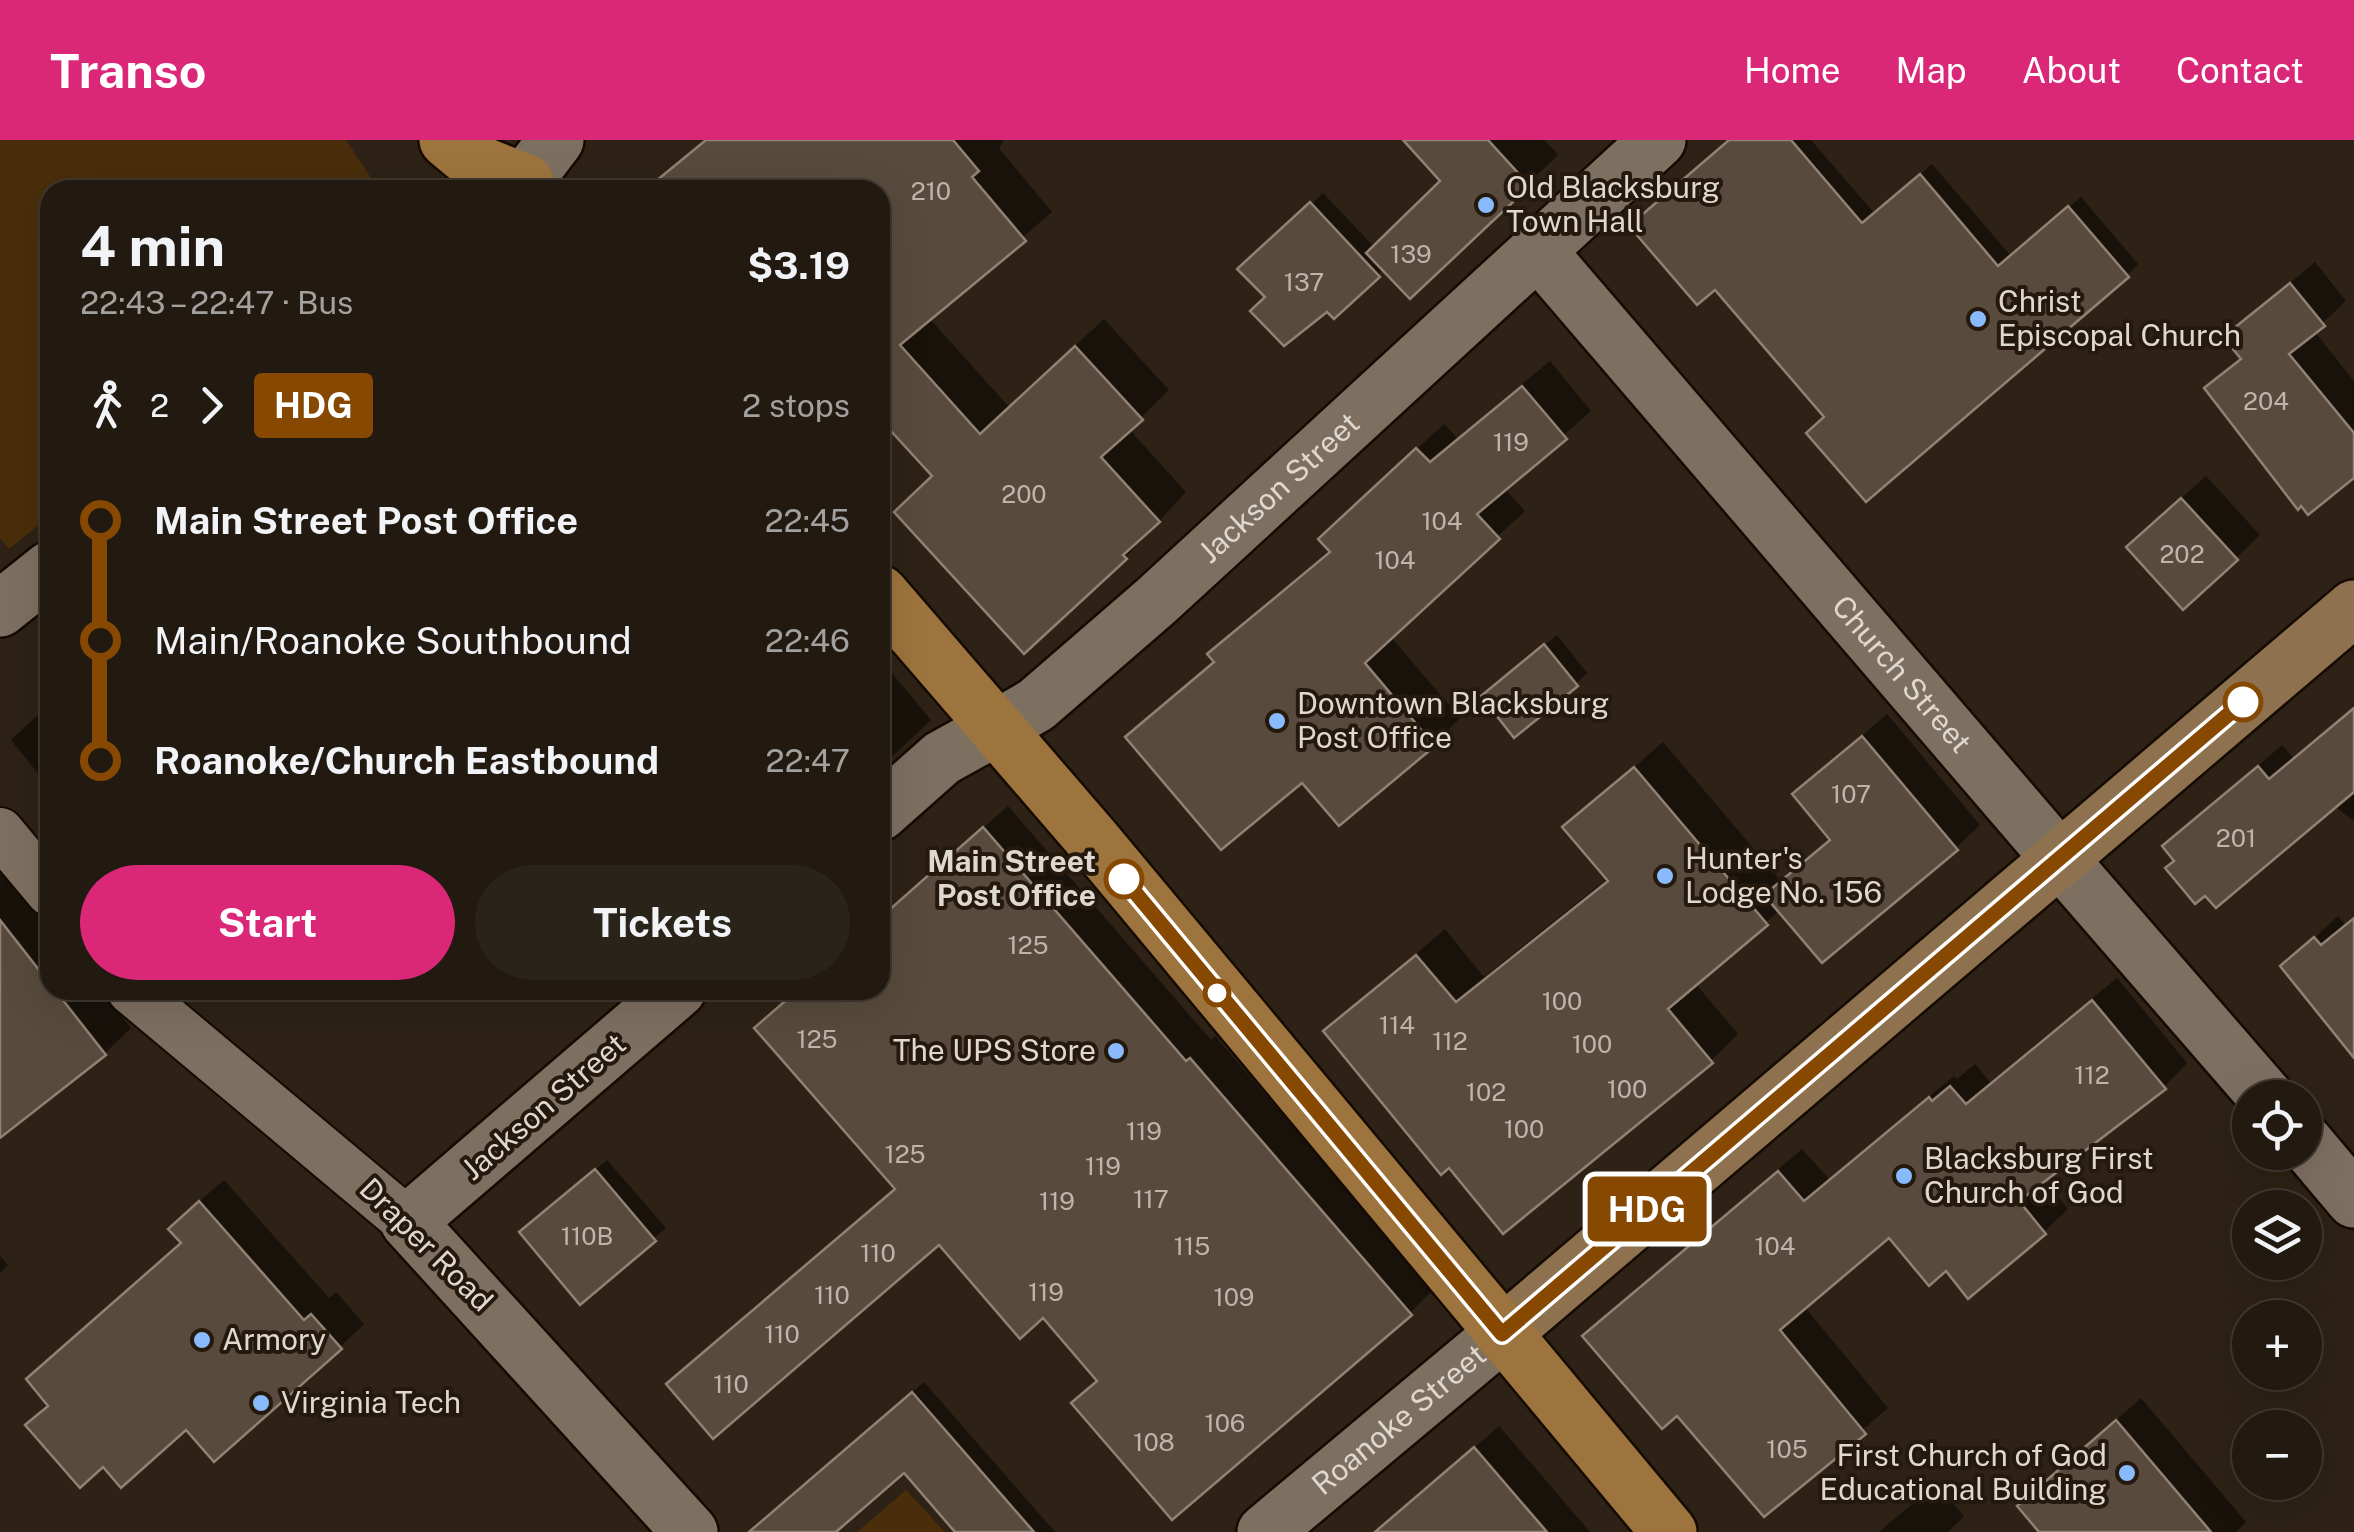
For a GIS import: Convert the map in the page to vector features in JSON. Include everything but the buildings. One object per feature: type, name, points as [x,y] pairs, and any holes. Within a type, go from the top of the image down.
[{"type":"main road","points":[[447,140],[471,160],[529,168]]},
{"type":"main road","points":[[890,605],[998,727],[1669,1532]]},
{"type":"main road","name":"Roanoke Street","points":[[1502,1334],[2354,608]]},
{"type":"street","name":"Jackson Street","points":[[890,804],[942,758],[1036,705],[1156,602],[1658,140]]},
{"type":"street","name":"Church Street","points":[[1538,251],[2251,1080]]},
{"type":"street","points":[[0,609],[40,578]]},
{"type":"street","points":[[0,832],[40,880]]},
{"type":"street","name":"Draper Road","points":[[143,1000],[312,1137],[408,1222],[690,1532]]},
{"type":"street","name":"Jackson Street","points":[[408,1222],[666,1000]]},
{"type":"street","points":[[2322,1162],[2354,1200]]},
{"type":"street","name":"Roanoke Street","points":[[1265,1532],[1502,1334]]},
{"type":"shaded area","points":[[0,140],[346,140],[372,180],[40,180],[40,524],[9,549],[0,538]]},
{"type":"shaded area","points":[[906,1490],[945,1532],[857,1532]]},
{"type":"bus line","name":"HDG","points":[[1124,879],[1502,1334],[2243,702]]},
{"type":"place","name":"Old Blacksburg Town Hall","points":[[1486,205]]},
{"type":"place","name":"Christ Episcopal Church","points":[[1978,319]]},
{"type":"place","name":"Downtown Blacksburg Post Office","points":[[1277,721]]},
{"type":"place","name":"Hunter's Lodge No. 156","points":[[1665,876]]},
{"type":"place","name":"Main Street Post Office","points":[[1124,879]]},
{"type":"place","name":"The UPS Store","points":[[1116,1051]]},
{"type":"place","name":"Blacksburg First Church of God","points":[[1904,1176]]},
{"type":"place","name":"Armory","points":[[202,1340]]},
{"type":"place","name":"Virginia Tech","points":[[261,1403]]},
{"type":"place","name":"First Church of God Educational Building","points":[[2127,1473]]}]
